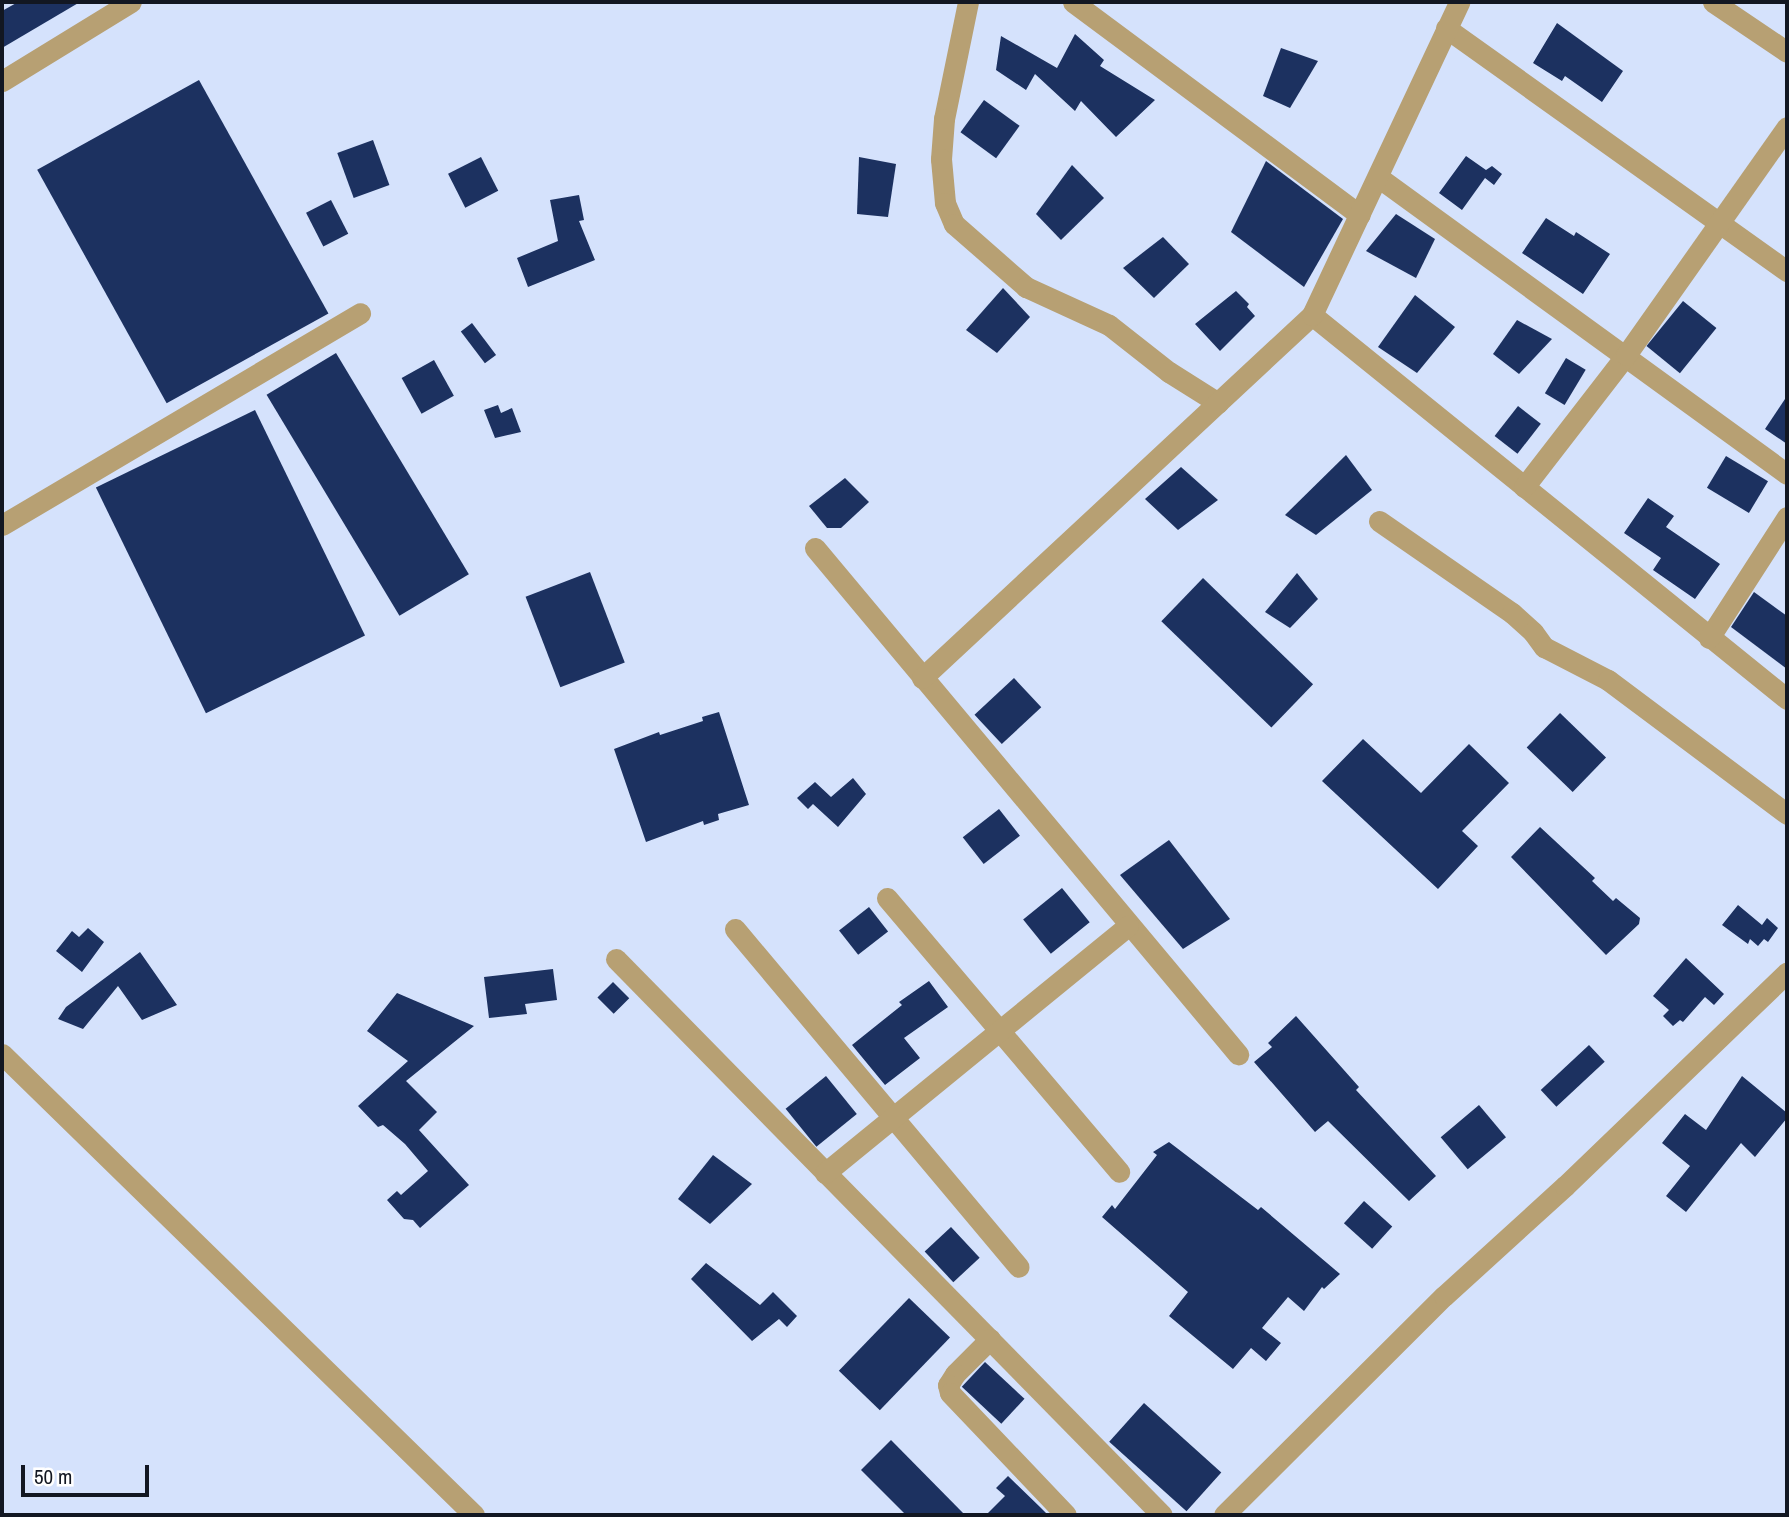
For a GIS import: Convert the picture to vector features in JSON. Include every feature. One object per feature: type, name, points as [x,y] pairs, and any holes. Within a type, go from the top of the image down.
[{"type":"street","points":[[2,81],[131,2]]},
{"type":"street","points":[[968,2],[944,120],[941,159],[945,203],[954,223],[1026,288],[1109,325],[1169,372],[1218,403]]},
{"type":"street","points":[[1073,2],[1360,215]]},
{"type":"street","points":[[922,678],[1311,315],[1459,2]]},
{"type":"street","points":[[1713,2],[1787,52]]},
{"type":"street","points":[[1446,28],[1787,271]]},
{"type":"street","points":[[1524,487],[1626,355],[1787,127]]},
{"type":"street","points":[[1378,177],[1787,474]]},
{"type":"street","points":[[2,525],[360,313]]},
{"type":"street","points":[[1311,315],[1787,699]]},
{"type":"street","points":[[1709,638],[1787,517]]},
{"type":"street","points":[[1379,521],[1511,613],[1533,632],[1544,648],[1608,680],[1787,814]]},
{"type":"street","points":[[815,548],[1128,926],[1238,1054]]},
{"type":"street","points":[[887,898],[1119,1172]]},
{"type":"street","points":[[825,1173],[1128,926]]},
{"type":"street","points":[[735,929],[1019,1267]]},
{"type":"street","points":[[616,959],[1162,1515]]},
{"type":"street","points":[[1224,1515],[1444,1296],[1565,1186],[1787,972]]},
{"type":"street","points":[[2,1054],[474,1515]]},
{"type":"street","points":[[990,1339],[954,1374],[948,1385],[950,1393],[1066,1515]]},
{"type":"building","points":[[18,2],[80,2],[2,48],[2,11]]},
{"type":"building","points":[[1557,23],[1623,71],[1602,102],[1565,76],[1562,81],[1533,63]]},
{"type":"building","points":[[1075,34],[1104,60],[1100,66],[1155,100],[1116,137],[1081,101],[1075,111],[1035,74],[1026,90],[996,70],[1001,36],[1057,68]]},
{"type":"building","points":[[1281,48],[1318,61],[1290,108],[1263,96]]},
{"type":"building","points":[[199,80],[328,314],[167,403],[37,170]]},
{"type":"building","points":[[984,100],[1020,126],[996,158],[960,132]]},
{"type":"building","points":[[373,140],[389,185],[354,198],[337,153]]},
{"type":"building","points":[[1466,156],[1486,170],[1492,166],[1502,174],[1494,185],[1485,178],[1462,210],[1439,193]]},
{"type":"building","points":[[481,157],[498,191],[465,208],[448,174]]},
{"type":"building","points":[[859,157],[896,164],[888,217],[857,214]]},
{"type":"building","points":[[1266,161],[1343,219],[1304,287],[1231,232]]},
{"type":"building","points":[[1072,165],[1104,198],[1061,240],[1036,214]]},
{"type":"building","points":[[579,195],[584,220],[579,221],[595,260],[528,287],[517,258],[558,241],[550,200]]},
{"type":"building","points":[[331,200],[348,234],[323,247],[306,213]]},
{"type":"building","points":[[1396,214],[1435,239],[1416,278],[1366,251]]},
{"type":"building","points":[[1546,218],[1574,236],[1576,232],[1610,254],[1583,294],[1522,253]]},
{"type":"building","points":[[1163,237],[1189,264],[1154,298],[1123,268]]},
{"type":"building","points":[[1003,288],[1030,317],[997,353],[966,330]]},
{"type":"building","points":[[1236,291],[1249,304],[1247,307],[1255,316],[1220,351],[1195,324]]},
{"type":"building","points":[[1415,295],[1455,327],[1417,373],[1378,347]]},
{"type":"building","points":[[1683,301],[1716,328],[1680,373],[1646,346]]},
{"type":"building","points":[[1517,320],[1552,339],[1519,374],[1493,354]]},
{"type":"building","points":[[472,323],[496,355],[485,363],[461,331]]},
{"type":"building","points":[[336,353],[469,574],[399,616],[267,395]]},
{"type":"building","points":[[1566,358],[1586,370],[1565,405],[1545,393]]},
{"type":"building","points":[[434,360],[454,396],[422,414],[402,378]]},
{"type":"building","points":[[1787,396],[1787,444],[1765,429]]},
{"type":"building","points":[[498,405],[501,413],[512,408],[521,432],[495,438],[484,410]]},
{"type":"building","points":[[1518,406],[1541,424],[1517,454],[1495,436]]},
{"type":"building","points":[[255,410],[365,636],[206,713],[96,488]]},
{"type":"building","points":[[1346,455],[1372,490],[1316,535],[1285,515]]},
{"type":"building","points":[[1726,456],[1768,481],[1749,513],[1707,488]]},
{"type":"building","points":[[1181,467],[1218,500],[1178,530],[1145,499]]},
{"type":"building","points":[[845,478],[869,502],[841,528],[827,528],[809,506]]},
{"type":"building","points":[[1648,498],[1674,516],[1666,527],[1720,564],[1695,599],[1653,570],[1661,558],[1624,533]]},
{"type":"building","points":[[590,572],[625,663],[560,687],[526,597]]},
{"type":"building","points":[[1297,573],[1318,599],[1290,628],[1265,612]]},
{"type":"building","points":[[1203,578],[1313,684],[1271,727],[1161,621]]},
{"type":"building","points":[[1754,592],[1787,616],[1787,669],[1731,627]]},
{"type":"building","points":[[1014,678],[1041,707],[1002,744],[975,715]]},
{"type":"building","points":[[719,712],[749,805],[718,814],[719,820],[704,825],[703,821],[646,842],[614,749],[659,732],[660,735],[703,721],[702,717]]},
{"type":"building","points":[[1560,713],[1606,757],[1573,792],[1527,748]]},
{"type":"building","points":[[1363,739],[1421,793],[1469,744],[1509,783],[1462,831],[1478,846],[1438,889],[1322,781]]},
{"type":"building","points":[[853,778],[866,794],[838,827],[813,804],[808,809],[797,798],[815,782],[831,797]]},
{"type":"building","points":[[999,809],[1020,836],[984,864],[963,837]]},
{"type":"building","points":[[1540,827],[1595,878],[1592,881],[1613,901],[1616,898],[1640,918],[1639,924],[1606,955],[1511,857]]},
{"type":"building","points":[[1169,840],[1230,919],[1183,949],[1120,875]]},
{"type":"building","points":[[1062,888],[1090,922],[1051,954],[1023,919]]},
{"type":"building","points":[[1738,905],[1762,925],[1767,918],[1778,928],[1768,942],[1764,939],[1758,946],[1750,939],[1748,944],[1722,925]]},
{"type":"building","points":[[869,907],[888,931],[858,955],[839,930]]},
{"type":"building","points":[[88,928],[104,942],[82,972],[56,951],[72,931],[79,937]]},
{"type":"building","points":[[140,952],[177,1005],[142,1020],[118,986],[83,1029],[58,1019],[66,1007]]},
{"type":"building","points":[[1686,958],[1724,994],[1714,1005],[1705,997],[1683,1022],[1680,1020],[1673,1026],[1663,1016],[1669,1010],[1653,996]]},
{"type":"building","points":[[553,969],[557,1000],[525,1004],[527,1014],[489,1018],[484,977]]},
{"type":"building","points":[[929,981],[948,1007],[904,1038],[920,1058],[885,1085],[852,1045],[902,1005],[899,1002]]},
{"type":"building","points":[[613,982],[629,998],[614,1014],[597,998]]},
{"type":"building","points":[[397,993],[474,1026],[406,1081],[437,1112],[419,1130],[469,1185],[420,1228],[413,1220],[404,1219],[387,1200],[397,1191],[401,1195],[428,1171],[405,1144],[383,1125],[378,1127],[358,1106],[408,1061],[367,1031]]},
{"type":"building","points":[[1296,1016],[1359,1087],[1356,1090],[1436,1176],[1409,1201],[1328,1121],[1315,1132],[1254,1062],[1272,1047],[1268,1043]]},
{"type":"building","points":[[1589,1045],[1605,1062],[1556,1107],[1541,1090]]},
{"type":"building","points":[[826,1076],[857,1114],[816,1147],[786,1109]]},
{"type":"building","points":[[1742,1076],[1787,1113],[1787,1118],[1755,1157],[1741,1143],[1686,1212],[1666,1196],[1690,1166],[1662,1143],[1685,1114],[1706,1130]]},
{"type":"building","points":[[1479,1105],[1506,1137],[1468,1169],[1441,1137]]},
{"type":"building","points":[[1169,1142],[1258,1210],[1261,1207],[1340,1274],[1324,1289],[1322,1287],[1304,1311],[1288,1297],[1262,1328],[1281,1343],[1266,1361],[1251,1348],[1233,1369],[1169,1316],[1188,1292],[1102,1217],[1112,1205],[1115,1209],[1157,1155],[1153,1152]]},
{"type":"building","points":[[713,1155],[752,1184],[710,1224],[678,1199]]},
{"type":"building","points":[[1364,1201],[1392,1226],[1372,1249],[1344,1223]]},
{"type":"building","points":[[951,1227],[980,1258],[953,1282],[925,1252]]},
{"type":"building","points":[[706,1263],[760,1305],[773,1292],[797,1316],[787,1327],[779,1319],[752,1341],[691,1279]]},
{"type":"building","points":[[909,1298],[950,1338],[880,1410],[839,1371]]},
{"type":"building","points":[[985,1362],[1024,1399],[1001,1424],[962,1387]]},
{"type":"building","points":[[1144,1403],[1221,1473],[1186,1511],[1109,1442]]},
{"type":"building","points":[[891,1440],[965,1515],[906,1515],[861,1470]]},
{"type":"building","points":[[1008,1476],[1048,1515],[986,1515],[1005,1496],[996,1488]]}]
